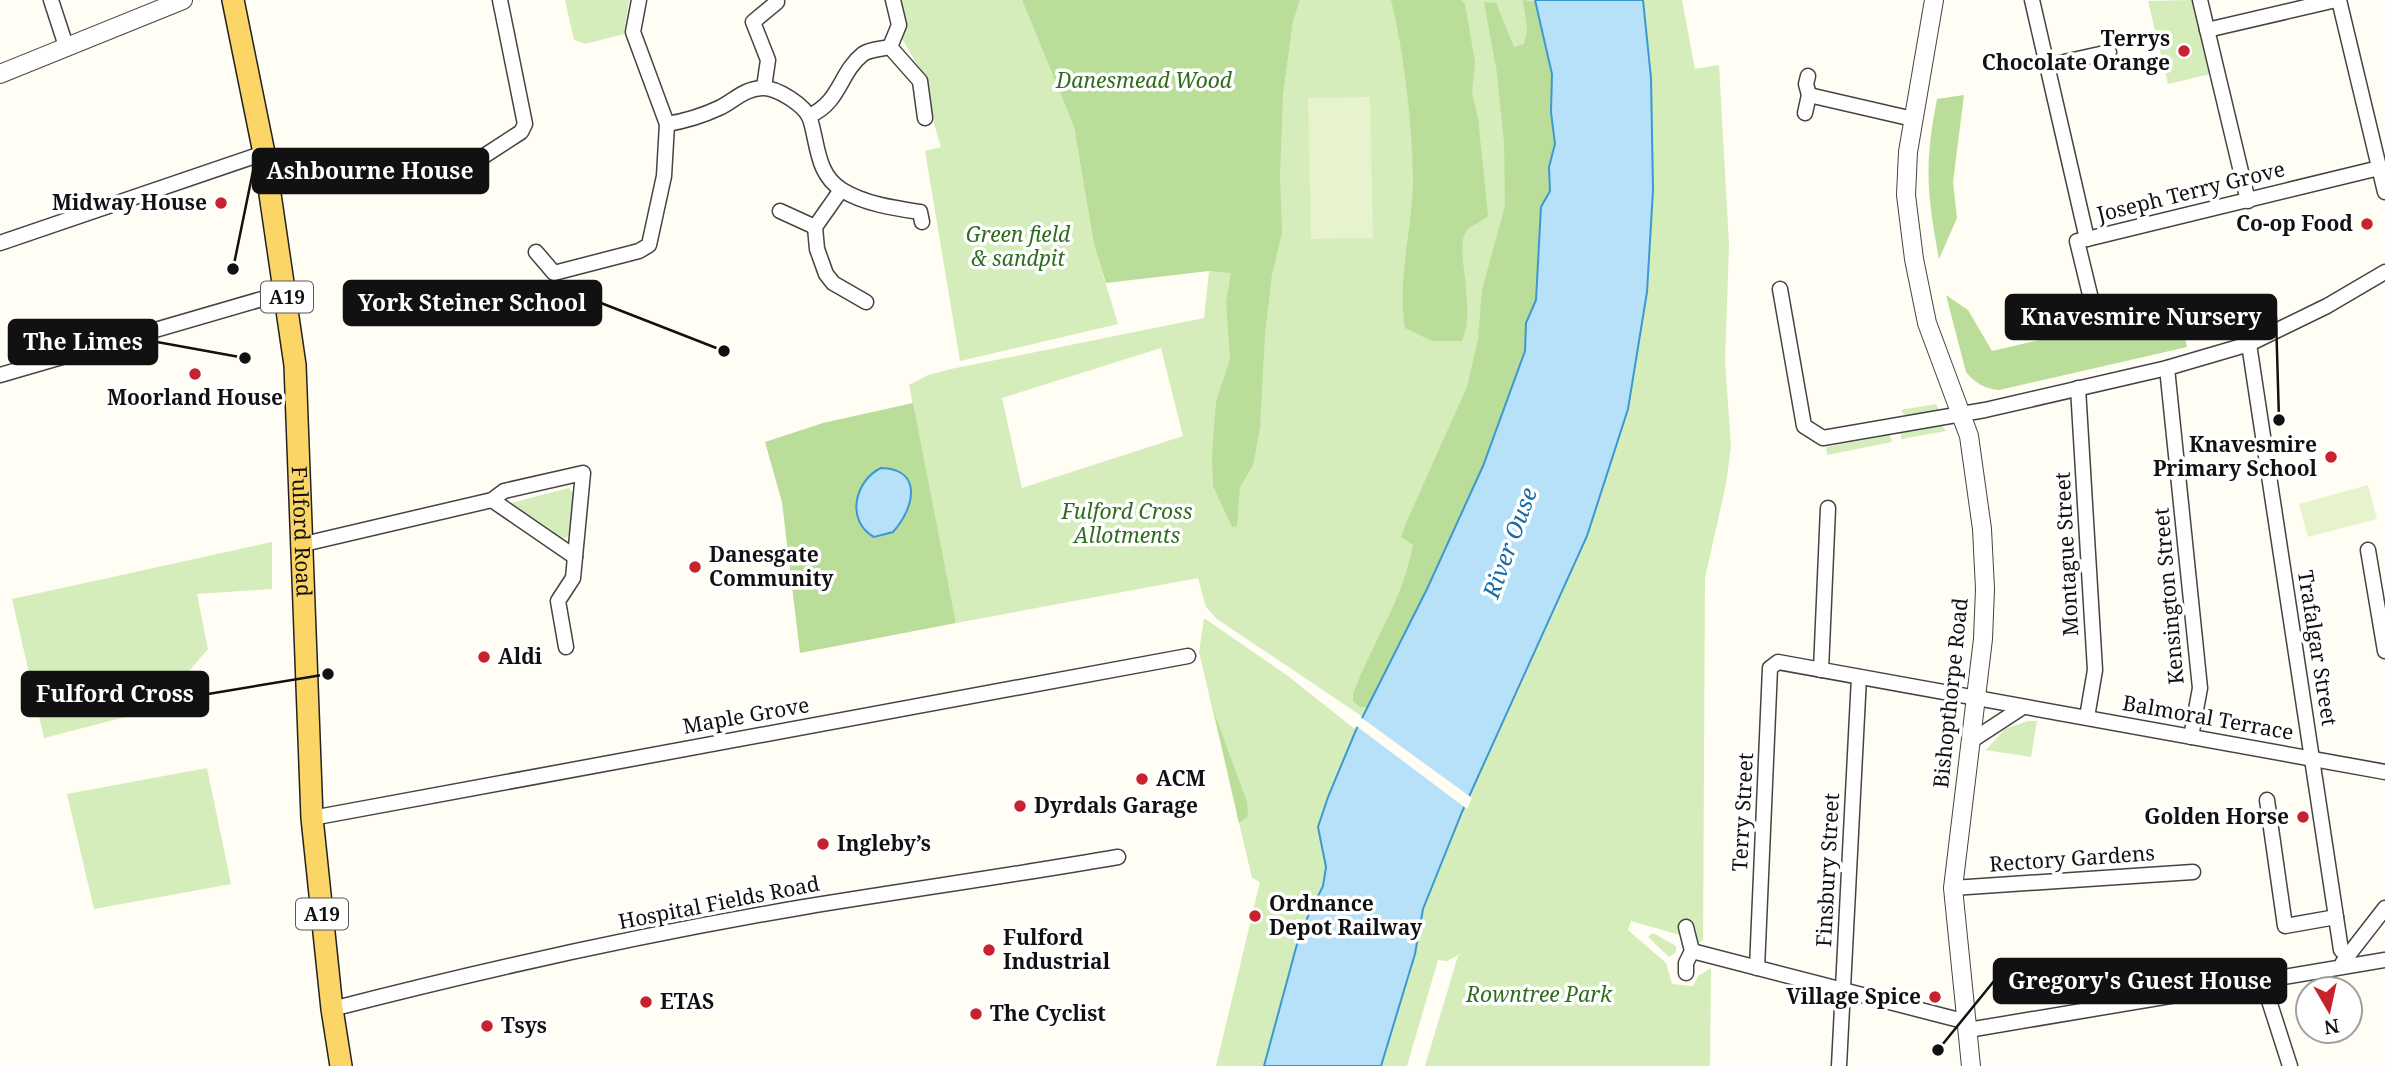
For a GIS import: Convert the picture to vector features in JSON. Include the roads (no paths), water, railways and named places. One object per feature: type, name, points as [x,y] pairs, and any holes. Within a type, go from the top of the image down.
[{"type":"main road","name":"Fulford Road","points":[[233,0],[264,153],[286,292],[297,398],[313,818],[331,1009],[341,1066]]},
{"type":"street","points":[[51,0],[66,46]]},
{"type":"street","points":[[0,74],[183,0]]},
{"type":"street","points":[[464,169],[521,132],[525,124],[500,0]]},
{"type":"street","points":[[536,252],[554,273],[639,251],[649,244],[664,176],[667,124],[633,32],[639,0]]},
{"type":"street","points":[[890,47],[899,25],[893,0]]},
{"type":"street","name":"Bishopthorpe Road","points":[[1934,0],[1913,118],[1906,195],[1914,259],[1932,340],[1963,415],[1978,486],[1985,589],[1953,888],[1970,1066]]},
{"type":"street","name":"Joseph Terry Grove","points":[[2032,0],[2087,239],[2379,168]]},
{"type":"street","points":[[2200,0],[2248,201]]},
{"type":"street","points":[[2207,30],[2338,0],[2385,192]]},
{"type":"street","points":[[764,87],[768,60],[749,20],[777,2]]},
{"type":"street","points":[[809,116],[822,110],[838,93],[847,72],[865,52],[890,47]]},
{"type":"street","points":[[890,47],[920,81],[925,118]]},
{"type":"street","points":[[2046,66],[2109,52]]},
{"type":"street","points":[[1805,113],[1810,95],[1806,84],[1808,76]]},
{"type":"street","points":[[667,124],[689,120],[720,108],[740,93],[764,87],[789,97],[809,116],[814,148],[825,172],[841,190],[880,206],[920,212],[922,222]]},
{"type":"street","points":[[1810,95],[1913,118]]},
{"type":"street","points":[[0,243],[264,153]]},
{"type":"street","points":[[841,190],[815,227],[817,249],[826,274],[834,283],[866,302]]},
{"type":"street","points":[[780,211],[815,227]]},
{"type":"street","points":[[2087,239],[2077,241],[2093,307]]},
{"type":"street","points":[[1780,289],[1804,426],[1823,438],[1963,415],[2167,368],[2249,344],[2327,306],[2385,272]]},
{"type":"street","points":[[0,375],[286,292]]},
{"type":"street","name":"Trafalgar Street","points":[[2249,344],[2341,950],[2348,956]]},
{"type":"street","name":"Kensington Street","points":[[2167,368],[2200,688],[2192,737]]},
{"type":"street","name":"Montague Street","points":[[2078,388],[2095,670],[2087,718]]},
{"type":"street","points":[[304,544],[492,500],[504,491],[583,473],[573,578],[558,601],[566,647]]},
{"type":"street","points":[[492,500],[575,557]]},
{"type":"street","points":[[1821,670],[1828,508]]},
{"type":"street","points":[[2368,550],[2380,591],[2385,651]]},
{"type":"street","name":"Maple Grove","points":[[313,818],[1188,656]]},
{"type":"street","name":"Balmoral Terrace","points":[[1778,662],[2385,772]]},
{"type":"street","name":"Terry Street","points":[[1757,968],[1770,668],[1778,662]]},
{"type":"street","name":"Finsbury Street","points":[[1839,1066],[1858,677]]},
{"type":"street","points":[[1970,741],[2023,707]]},
{"type":"street","points":[[2267,800],[2285,926],[2336,917]]},
{"type":"street","name":"Hospital Fields Road","points":[[331,1009],[548,958],[700,927],[1118,857]]},
{"type":"street","name":"Rectory Gardens","points":[[1953,888],[2193,872]]},
{"type":"street","points":[[2337,969],[2385,908]]},
{"type":"street","points":[[1686,927],[1692,951],[1686,963],[1686,972]]},
{"type":"street","points":[[1692,951],[1968,1026],[2263,982],[2385,960]]},
{"type":"street","points":[[2263,982],[2290,1066]]},
{"type":"water","name":"River Ouse","points":[[1535,0],[1643,0],[1651,78],[1653,190],[1647,292],[1628,409],[1587,536],[1462,812],[1423,909],[1415,954],[1381,1066],[1264,1066],[1300,933],[1323,886],[1326,867],[1318,827],[1328,797],[1356,730],[1427,589],[1483,466],[1525,351],[1526,323],[1536,300],[1541,207],[1550,191],[1549,167],[1555,144],[1551,112],[1552,74]]},
{"type":"water","points":[[881,468],[895,470],[904,475],[911,492],[910,502],[893,532],[874,537],[859,521],[857,501],[865,482]]},
{"type":"place","name":"Terrys Chocolate Orange","points":[[2184,51]]},
{"type":"place","name":"Midway House","points":[[221,203]]},
{"type":"place","name":"Co-op Food","points":[[2367,224]]},
{"type":"place","name":"Ashbourne House","points":[[233,269]]},
{"type":"place","name":"York Steiner School","points":[[724,351]]},
{"type":"place","name":"The Limes","points":[[245,358]]},
{"type":"place","name":"Moorland House","points":[[195,374]]},
{"type":"place","name":"Knavesmire Nursery","points":[[2279,420]]},
{"type":"place","name":"Knavesmire Primary School","points":[[2331,457]]},
{"type":"place","name":"Danesgate Community","points":[[695,567]]},
{"type":"place","name":"Aldi","points":[[484,657]]},
{"type":"place","name":"Fulford Cross","points":[[328,674]]},
{"type":"place","name":"ACM","points":[[1142,779]]},
{"type":"place","name":"Dyrdals Garage","points":[[1020,806]]},
{"type":"place","name":"Golden Horse","points":[[2303,817]]},
{"type":"place","name":"Ingleby’s","points":[[823,844]]},
{"type":"place","name":"Ordnance Depot Railway","points":[[1255,916]]},
{"type":"place","name":"Fulford Industrial","points":[[989,950]]},
{"type":"place","name":"Village Spice","points":[[1935,997]]},
{"type":"place","name":"ETAS","points":[[646,1002]]},
{"type":"place","name":"The Cyclist","points":[[976,1014]]},
{"type":"place","name":"Tsys","points":[[487,1026]]},
{"type":"place","name":"Gregory's Guest House","points":[[1938,1050]]},
{"type":"park label","name":"Danesmead Wood","points":[[1144,81]]},
{"type":"park label","name":"Green field & sandpit","points":[[1018,247]]},
{"type":"park label","name":"Fulford Cross Allotments","points":[[1127,524]]},
{"type":"park label","name":"Rowntree Park","points":[[1539,995]]}]
